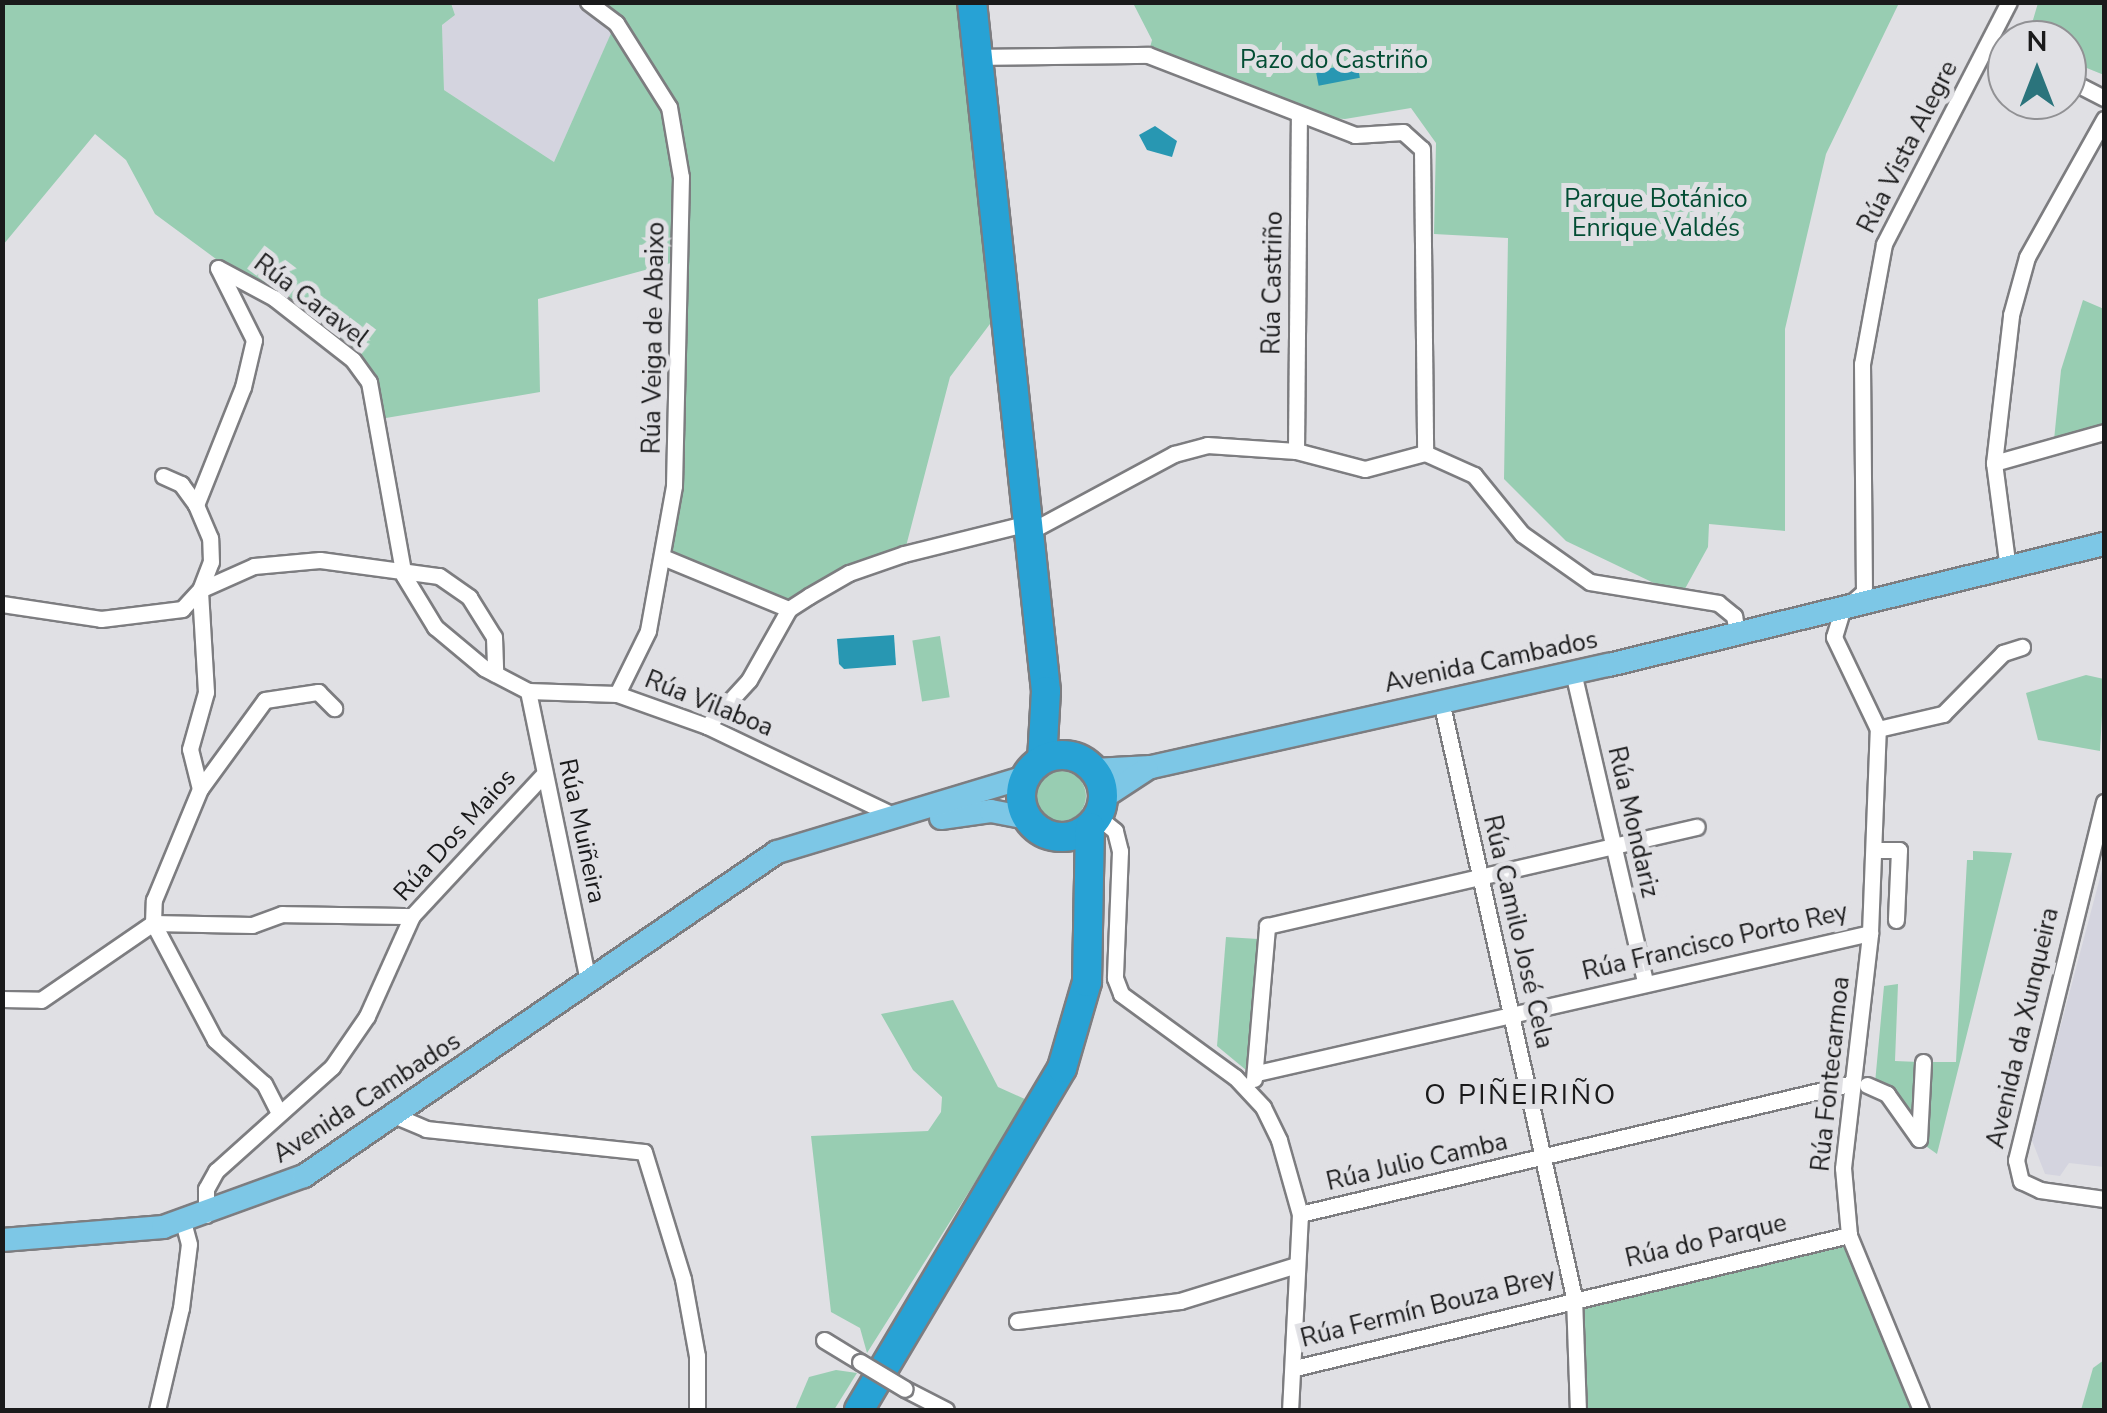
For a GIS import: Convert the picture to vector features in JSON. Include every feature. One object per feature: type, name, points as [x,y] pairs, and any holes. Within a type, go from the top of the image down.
[{"type":"highway","points":[[972,2],[1046,691],[1034,769],[1020,801],[1026,818],[1053,837],[1074,877],[1089,935]]},
{"type":"highway","points":[[859,1410],[1062,1068],[1080,1022],[1097,814],[1084,763],[1046,691]]},
{"type":"highway","points":[[1034,769],[1084,763]]},
{"type":"highway","points":[[1053,837],[1097,814]]},
{"type":"main road","name":"Avenida Cambados","points":[[1084,763],[1150,766],[1842,611],[2104,544]]},
{"type":"main road","name":"Avenida Cambados","points":[[1097,814],[1150,766]]},
{"type":"main road","points":[[717,891],[776,852],[1034,769]]},
{"type":"main road","points":[[717,891],[825,847],[967,812],[1026,818]]},
{"type":"main road","name":"Avenida Cambados","points":[[2,1240],[85,1237],[195,1218],[304,1176],[717,891]]},
{"type":"street","name":"Rúa Veiga de Abaixo","points":[[588,2],[616,23],[669,107],[681,177],[680,398],[665,558],[648,632],[617,694]]},
{"type":"street","name":"Rúa Vista Alegre","points":[[1842,611],[1864,592],[1862,364],[1884,244],[1987,46]]},
{"type":"street","points":[[979,57],[1148,55],[1354,135],[1403,132],[1422,149],[1425,454]]},
{"type":"street","name":"Rúa Castriño","points":[[1296,451],[1299,116]]},
{"type":"street","points":[[2008,569],[1994,463],[2005,354],[2027,257],[2104,119]]},
{"type":"street","name":"Rúa Caravel","points":[[196,506],[243,387],[254,340],[218,268],[274,298],[354,360],[369,382],[404,576]]},
{"type":"street","points":[[1994,463],[2104,432]]},
{"type":"street","points":[[707,726],[749,680],[789,610],[849,573],[1029,528],[1174,454],[1207,445],[1296,451],[1365,469],[1425,454],[1474,475],[1522,534],[1590,582],[1718,603],[1734,616],[1737,632]]},
{"type":"street","points":[[2,604],[101,619],[182,609],[200,590],[211,562],[210,538],[181,484],[163,476]]},
{"type":"street","points":[[665,558],[789,610]]},
{"type":"street","points":[[200,590],[254,566],[320,560],[404,576],[439,576],[469,598],[494,636],[495,674]]},
{"type":"street","name":"Rúa Vilaboa","points":[[404,576],[436,627],[495,674],[528,691],[617,694],[707,726],[895,816]]},
{"type":"street","points":[[200,590],[206,692],[190,749],[200,788]]},
{"type":"street","name":"Rúa Fontecarmoa","points":[[1842,611],[1834,637],[1878,729],[1860,1084],[1843,1168],[1849,1234],[1920,1410]]},
{"type":"street","points":[[1878,729],[1943,714],[1969,695],[2003,653],[2022,646]]},
{"type":"street","name":"Rúa Mondariz","points":[[1573,672],[1645,982]]},
{"type":"street","name":"Rúa Muiñeira","points":[[528,691],[542,776],[588,982]]},
{"type":"street","points":[[279,1112],[264,1084],[214,1040],[153,923],[154,900],[200,788],[265,700],[318,692],[334,708]]},
{"type":"street","name":"Rúa Camilo José Cela","points":[[1441,701],[1574,1297],[1578,1410]]},
{"type":"street","name":"Rúa Dos Maios","points":[[157,1410],[181,1308],[195,1218],[216,1171],[279,1112],[311,1091],[348,1046],[412,916],[542,776]]},
{"type":"street","name":"Avenida da Xunqueira","points":[[2104,802],[2016,1160],[2021,1181],[2040,1190],[2104,1200]]},
{"type":"street","points":[[1097,814],[1115,831],[1120,851],[1114,978],[1121,994],[1248,1090],[1279,1140],[1300,1214],[1290,1410]]},
{"type":"street","points":[[1248,1090],[1258,1072],[1267,926],[1697,827]]},
{"type":"street","points":[[1874,850],[1899,850],[1896,920]]},
{"type":"street","points":[[2,999],[41,1000],[153,923],[252,926],[282,914],[412,916]]},
{"type":"street","name":"Rúa Francisco Porto Rey","points":[[1258,1072],[1870,932]]},
{"type":"street","points":[[1860,1084],[1887,1094],[1919,1139],[1923,1062]]},
{"type":"street","name":"Rúa Julio Camba","points":[[1300,1214],[1860,1084]]},
{"type":"street","points":[[396,1116],[426,1129],[644,1152],[683,1279],[696,1356],[697,1410]]},
{"type":"street","name":"Rúa do Parque","points":[[1574,1297],[1849,1234]]},
{"type":"street","points":[[1017,1321],[1180,1301],[1296,1265]]},
{"type":"street","name":"Rúa Fermín Bouza Brey","points":[[1295,1368],[1574,1297]]},
{"type":"street","points":[[824,1340],[946,1410]]},
{"type":"shaded area","points":[[451,2],[587,3],[616,23],[554,162],[444,90],[442,25],[455,15]]},
{"type":"shaded area","points":[[2102,870],[2104,1167],[2069,1163],[2060,1176],[2045,1174],[2031,1138]]},
{"type":"green space","points":[[3,3],[451,3],[455,15],[442,25],[444,90],[554,162],[612,31],[588,3],[959,3],[1005,304],[950,377],[904,554],[789,609],[665,558],[682,260],[538,299],[540,392],[380,419],[353,360],[155,214],[126,160],[95,134],[3,245]]},
{"type":"green space","name":"Parque Botánico Enrique Valdés","points":[[1133,3],[1899,3],[1826,154],[1785,329],[1785,531],[1709,524],[1708,547],[1681,596],[1566,541],[1504,479],[1508,238],[1434,234],[1436,143],[1411,108],[1345,119],[1299,116],[1148,55],[1152,40]]},
{"type":"green space","points":[[2038,3],[2104,3],[2104,75],[2087,68],[2087,20],[2033,20]]},
{"type":"green space","points":[[2083,300],[2104,309],[2104,424],[2054,440],[2061,370]]},
{"type":"green space","points":[[940,636],[950,697],[922,702],[912,640]]},
{"type":"green space","points":[[2086,675],[2104,679],[2100,751],[2038,740],[2026,693]]},
{"type":"green space","points":[[1061,771],[1079,778],[1086,796],[1079,814],[1061,821],[1043,814],[1036,796],[1043,778]]},
{"type":"green space","points":[[1973,851],[2012,853],[1937,1154],[1923,1144],[1927,1062],[1956,1062],[1967,860],[1973,860]]},
{"type":"green space","points":[[1226,937],[1258,939],[1246,1070],[1217,1046]]},
{"type":"green space","points":[[1898,984],[1895,1061],[1919,1062],[1915,1131],[1875,1083],[1884,986]]},
{"type":"green space","points":[[953,1000],[998,1087],[1027,1100],[867,1353],[860,1328],[831,1312],[811,1136],[928,1131],[941,1112],[942,1097],[913,1070],[881,1014]]},
{"type":"green space","points":[[1849,1235],[1921,1410],[1578,1410],[1574,1297]]},
{"type":"green space","points":[[2104,1360],[2104,1410],[2081,1410],[2093,1368]]},
{"type":"green space","points":[[836,1370],[857,1373],[834,1410],[795,1410],[809,1377]]},
{"type":"water","points":[[1357,63],[1360,78],[1319,86],[1316,71]]},
{"type":"water","points":[[1155,126],[1177,141],[1172,157],[1147,150],[1139,135]]},
{"type":"water","points":[[894,635],[896,665],[844,669],[839,664],[837,639]]},
{"type":"district","name":"O PIÑEIRIÑO","points":[[1521,1095]]},
{"type":"park label","name":"Pazo do Castriño","points":[[1334,60]]}]
